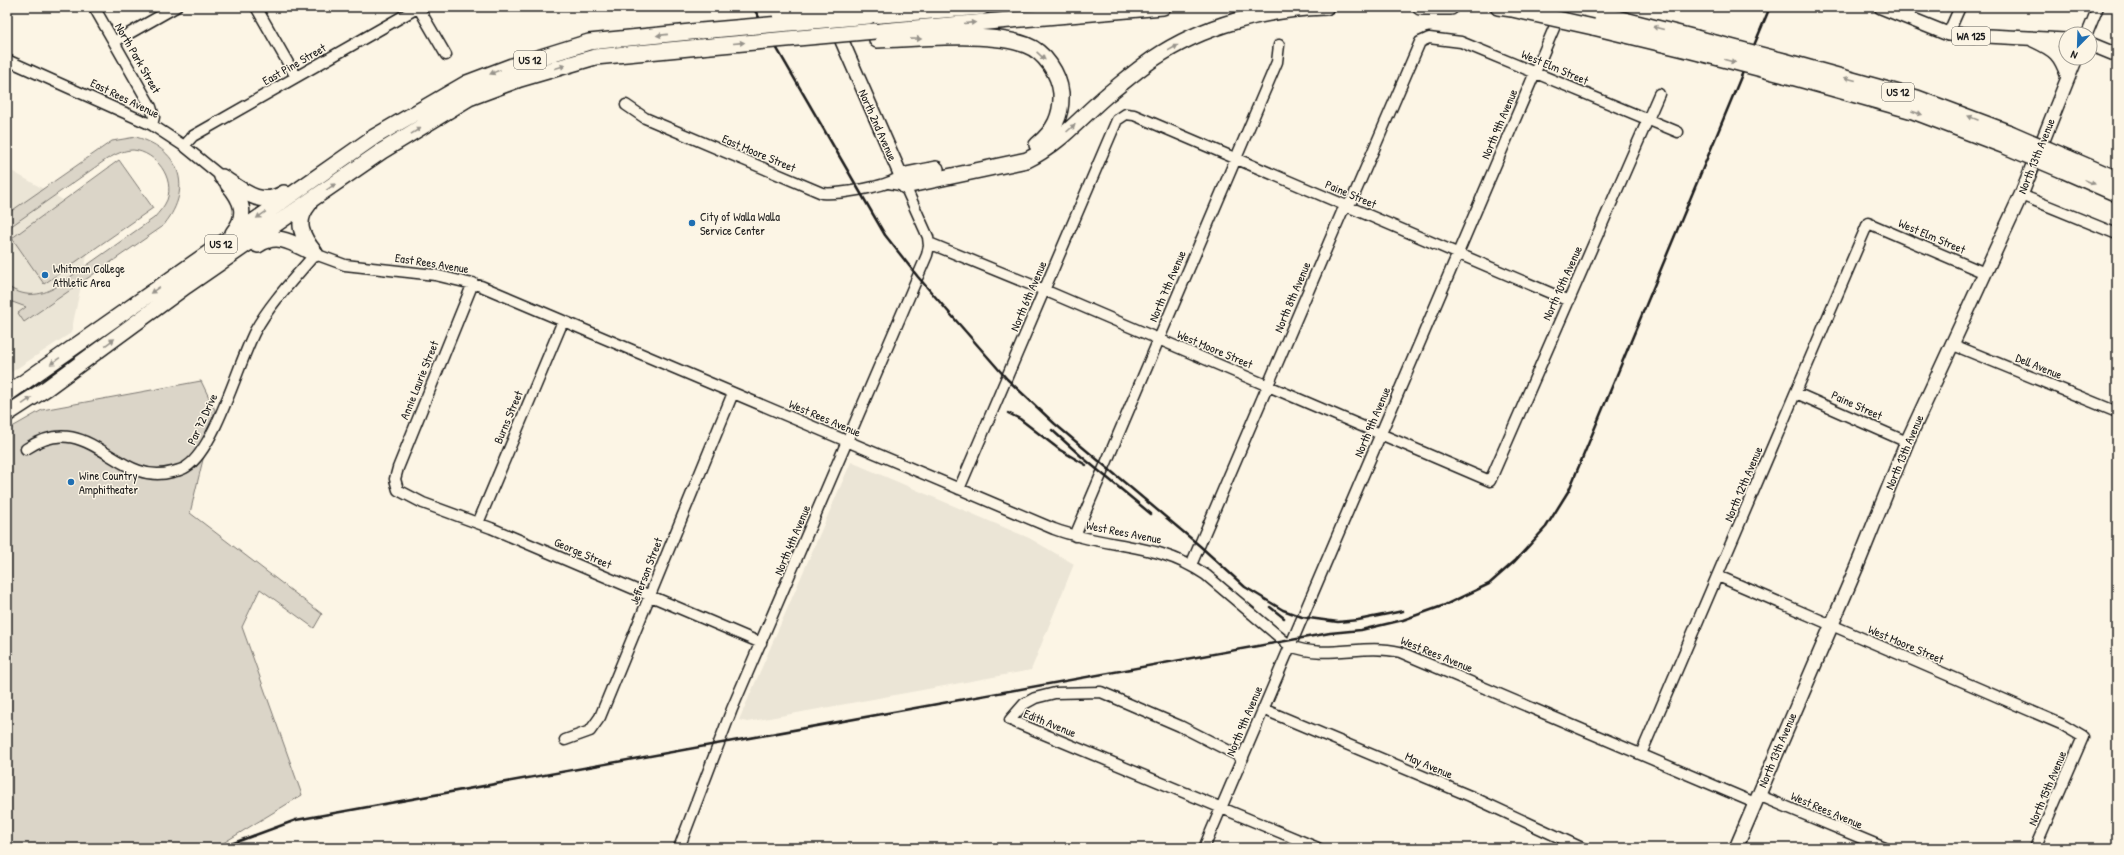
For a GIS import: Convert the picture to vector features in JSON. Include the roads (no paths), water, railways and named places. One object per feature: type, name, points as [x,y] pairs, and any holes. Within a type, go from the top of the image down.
[{"type":"highway","points":[[701,31],[774,14],[848,7]]},
{"type":"highway","name":"US 12","points":[[7,394],[374,137],[467,84],[512,66],[590,42],[982,7]]},
{"type":"highway","points":[[876,36],[1163,7]]},
{"type":"highway","points":[[898,182],[1027,160],[1044,152],[1107,96],[1154,59],[1191,38],[1235,21],[1275,11],[1326,7]]},
{"type":"highway","points":[[1420,7],[1451,7]]},
{"type":"highway","name":"US 12","points":[[1573,7],[1595,19]]},
{"type":"highway","name":"US 12","points":[[1505,8],[1595,19],[1785,68],[1913,111],[2007,140],[2065,164],[2117,179]]},
{"type":"highway","points":[[876,36],[1010,40],[1028,46],[1042,55],[1051,66],[1060,84],[1061,100],[1059,118],[1051,133],[1037,145],[1018,154],[898,182]]},
{"type":"highway","name":"US 12","points":[[7,414],[47,388],[186,286],[382,151],[476,96],[520,79],[595,57],[795,38],[876,36]]},
{"type":"highway","points":[[222,177],[255,197],[264,200],[272,200],[349,154]]},
{"type":"highway","name":"US 12","points":[[2065,164],[2117,194]]},
{"type":"highway","points":[[222,177],[239,198],[243,209],[240,224],[228,239]]},
{"type":"highway","points":[[315,198],[305,210],[300,224],[300,231],[315,254]]},
{"type":"highway","points":[[186,286],[266,239],[280,238],[315,254]]},
{"type":"main road","name":"North 2nd Avenue","points":[[827,7],[898,182]]},
{"type":"main road","name":"WA 125","points":[[1881,7],[1948,34],[2058,39]]},
{"type":"main road","name":"WA 125","points":[[2026,37],[2056,53],[2062,60],[2068,77]]},
{"type":"main road","points":[[2098,47],[2117,55]]},
{"type":"main road","name":"North 13th Avenue","points":[[1736,848],[1857,566],[1907,442],[2021,195],[2073,66]]},
{"type":"street","name":"North Park Street","points":[[94,7],[151,107],[154,117],[152,124]]},
{"type":"street","points":[[114,42],[176,7]]},
{"type":"street","points":[[256,7],[296,77]]},
{"type":"street","points":[[418,7],[446,55]]},
{"type":"street","name":"East Pine Street","points":[[184,146],[193,136],[418,7]]},
{"type":"street","name":"North 9th Avenue","points":[[1204,848],[1563,7]]},
{"type":"street","points":[[1948,34],[1960,7]]},
{"type":"street","points":[[2090,26],[2098,7]]},
{"type":"street","name":"West Elm Street","points":[[1420,42],[1429,38],[1461,42],[1678,132]]},
{"type":"street","name":"North 8th Avenue","points":[[1191,565],[1269,386],[1342,212],[1352,200],[1420,42]]},
{"type":"street","name":"North 7th Avenue","points":[[1075,536],[1277,62],[1279,45]]},
{"type":"street","name":"East Rees Avenue","points":[[7,60],[152,124],[184,146],[222,177]]},
{"type":"street","name":"North 10th Avenue","points":[[1490,481],[1659,94]]},
{"type":"street","name":"East Moore Street","points":[[626,105],[645,118],[822,193],[833,194],[898,182]]},
{"type":"street","name":"Paine Street","points":[[1123,114],[1134,115],[1569,301]]},
{"type":"street","name":"North 6th Avenue","points":[[959,489],[1117,120],[1123,114]]},
{"type":"street","name":"North 2nd Avenue","points":[[898,182],[929,243]]},
{"type":"street","points":[[2021,195],[2117,234]]},
{"type":"street","name":"West Elm Street","points":[[1868,223],[1985,274]]},
{"type":"street","name":"North 12th Avenue","points":[[1641,754],[1868,223]]},
{"type":"street","name":"West Moore Street","points":[[929,243],[1044,290],[1490,481]]},
{"type":"street","name":"North 4th Avenue","points":[[679,848],[727,721],[925,260],[929,243]]},
{"type":"street","name":"East Rees Avenue","points":[[315,254],[345,265],[435,274],[473,283],[563,321]]},
{"type":"street","name":"Par 72 Drive","points":[[26,449],[47,438],[69,436],[82,440],[127,465],[142,471],[167,473],[185,468],[203,450],[210,437],[248,347],[263,317],[281,292],[315,254]]},
{"type":"street","name":"Annie Laurie Street","points":[[396,488],[395,479],[398,468],[473,283]]},
{"type":"street","name":"West Rees Avenue","points":[[563,321],[959,489],[1075,536],[1150,549],[1191,565],[1206,575],[1290,646],[1306,651],[1326,653],[1375,648],[1400,652],[1641,754],[1885,848]]},
{"type":"street","name":"Burns Street","points":[[478,523],[563,321]]},
{"type":"street","name":"Dell Avenue","points":[[1951,344],[2117,412]]},
{"type":"street","name":"Jefferson Street","points":[[565,740],[585,734],[595,726],[733,393]]},
{"type":"street","name":"Paine Street","points":[[1796,393],[1907,442]]},
{"type":"street","name":"George Street","points":[[396,488],[404,495],[478,523],[761,643]]},
{"type":"street","name":"West Moore Street","points":[[1718,576],[1830,626],[2062,724],[2083,737]]},
{"type":"street","name":"Edith Avenue","points":[[1243,758],[1180,726],[1101,692],[1055,693],[1035,698],[1024,704],[1010,720],[1318,848]]},
{"type":"street","name":"May Avenue","points":[[1263,709],[1470,796],[1582,848]]},
{"type":"street","name":"North 15th Avenue","points":[[2036,848],[2083,737]]},
{"type":"railway","points":[[753,7],[885,235],[918,277],[1007,379],[1055,424],[1200,546],[1245,587],[1283,610],[1302,617],[1338,622],[1358,620],[1403,611]]},
{"type":"railway","points":[[220,848],[296,820],[1330,633],[1361,630],[1403,620],[1445,605],[1489,584],[1515,561],[1546,527],[1569,490],[1770,7]]},
{"type":"railway","points":[[1008,413],[1020,419],[1060,450],[1086,465]]},
{"type":"railway","points":[[1052,430],[1151,514]]},
{"type":"railway","points":[[1270,607],[1284,618]]},
{"type":"place","name":"City of Walla Walla Service Center","points":[[692,223]]},
{"type":"place","name":"Whitman College Athletic Area","points":[[45,275]]},
{"type":"place","name":"Wine Country Amphitheater","points":[[71,482]]}]
